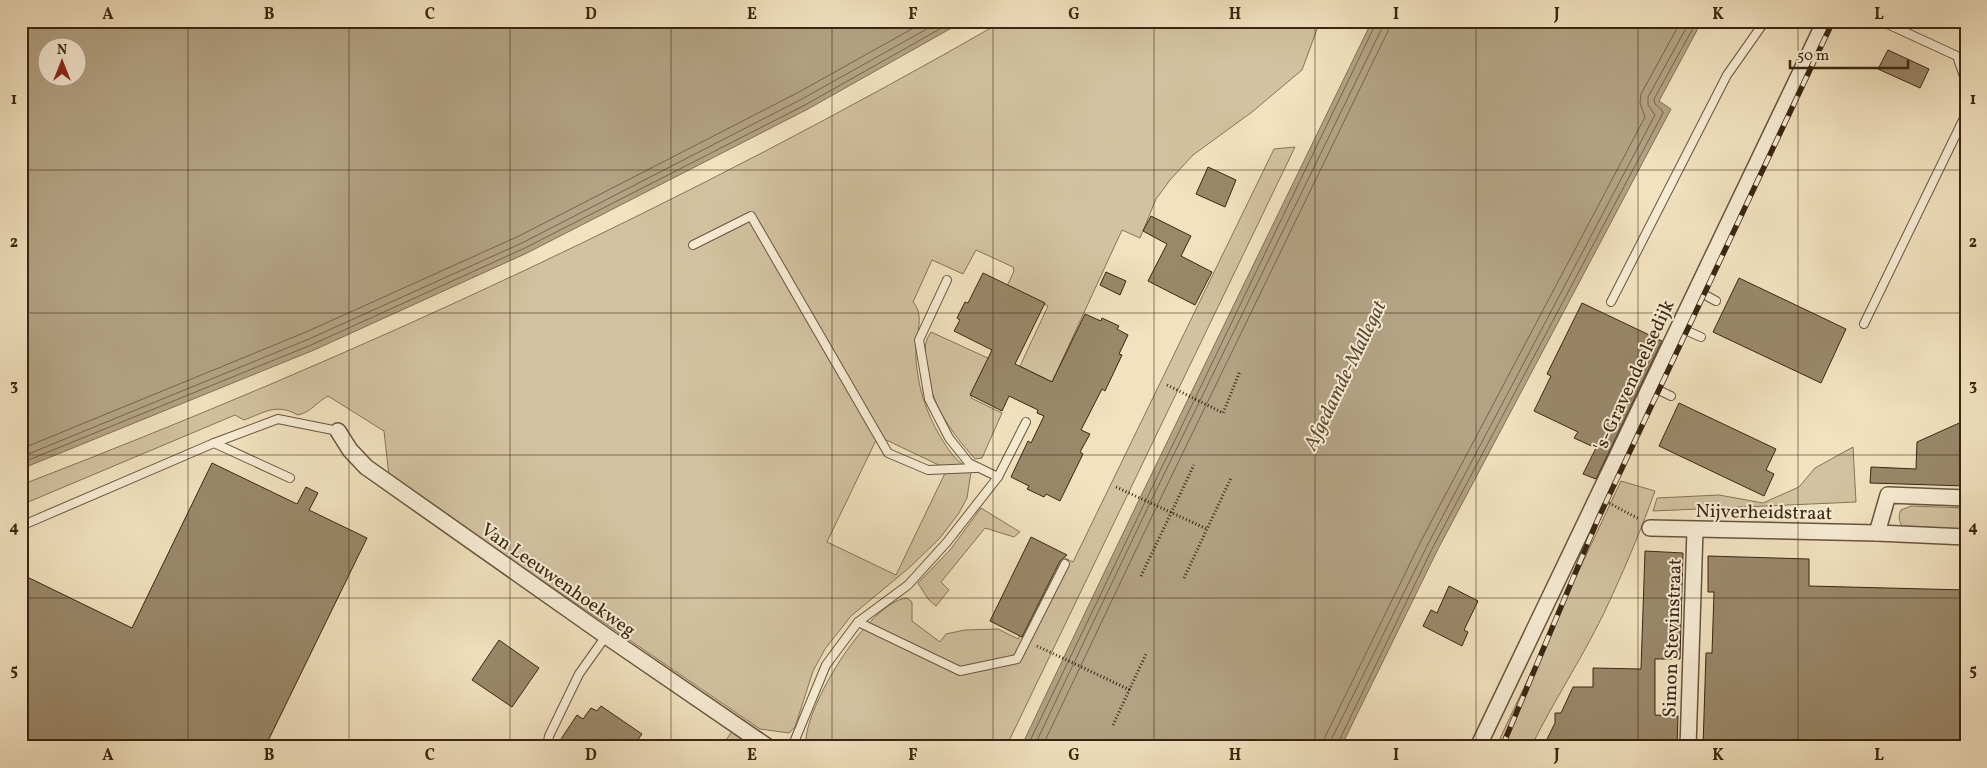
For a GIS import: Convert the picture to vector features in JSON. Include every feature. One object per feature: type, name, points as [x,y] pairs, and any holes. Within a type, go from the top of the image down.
[{"type":"street","name":"'s-Gravendeelsedijk","points":[[1478,747],[1825,21]]},
{"type":"street","name":"Van Leeuwenhoekweg","points":[[338,431],[350,450],[366,467],[606,636],[768,747]]},
{"type":"street","points":[[1877,533],[1888,495],[1966,498]]},
{"type":"street","name":"Nijverheidstraat","points":[[1650,528],[1966,537]]},
{"type":"street","name":"Simon Stevinstraat","points":[[1688,747],[1695,530]]},
{"type":"lane","points":[[1611,302],[1727,75],[1765,21]]},
{"type":"lane","points":[[1881,21],[1957,56],[1966,82]]},
{"type":"lane","points":[[1864,324],[1966,114]]},
{"type":"lane","points":[[693,245],[751,216],[888,453],[928,470],[979,468]]},
{"type":"lane","points":[[947,280],[919,340],[929,399],[948,438],[969,463],[998,477]]},
{"type":"lane","points":[[1696,290],[1716,301]]},
{"type":"lane","points":[[1678,327],[1700,337]]},
{"type":"lane","points":[[1650,386],[1671,396]]},
{"type":"lane","points":[[21,526],[214,443],[278,419],[338,431]]},
{"type":"lane","points":[[792,747],[826,666],[858,622],[908,585],[947,542],[998,477],[1026,422]]},
{"type":"lane","points":[[214,443],[290,478]]},
{"type":"lane","points":[[858,622],[960,671],[1017,659],[1064,564]]},
{"type":"lane","points":[[547,747],[549,736],[579,674],[606,636]]},
{"type":"path","points":[[1167,386],[1223,413],[1240,371]]},
{"type":"path","points":[[1141,576],[1194,465]]},
{"type":"path","points":[[1184,578],[1231,478]]},
{"type":"path","points":[[1116,487],[1207,529]]},
{"type":"path","points":[[1612,505],[1630,514]]},
{"type":"path","points":[[1036,646],[1130,690]]},
{"type":"path","points":[[1113,724],[1146,654]]},
{"type":"shaded area","points":[[1003,21],[1320,21],[1302,70],[1252,112],[1193,155],[1170,180],[1156,199],[1140,238],[1122,230],[1052,382],[1020,366],[1048,306],[1007,286],[1014,271],[1013,267],[976,250],[963,274],[932,260],[913,302],[919,313],[916,363],[920,386],[930,417],[954,457],[971,472],[967,498],[959,513],[940,538],[910,567],[851,616],[825,649],[813,671],[795,727],[789,733],[760,729],[389,476],[384,431],[328,396],[307,412],[298,415],[290,411],[277,409],[244,420],[235,415],[21,505],[21,485],[148,435],[398,329],[643,213],[764,152],[884,88]],"holes":[[[878,436],[947,469],[896,575],[827,542]]]},
{"type":"shaded area","points":[[1295,147],[1006,747],[806,747],[807,730],[814,709],[840,660],[874,617],[892,604],[907,598],[912,602],[912,621],[940,642],[946,634],[965,630],[998,629],[1018,639],[1061,556],[1073,562],[1274,149]]},
{"type":"shaded area","points":[[931,332],[990,359],[971,398],[1002,413],[982,458],[975,459],[962,444],[950,428],[935,401],[930,385],[925,352],[927,340]]},
{"type":"shaded area","points":[[1853,447],[1856,502],[1653,511],[1657,498],[1719,495],[1763,503],[1799,487],[1815,468]]},
{"type":"shaded area","points":[[1621,481],[1655,491],[1603,615],[1531,747],[1496,747]]},
{"type":"shaded area","points":[[1911,506],[1966,508],[1966,529],[1902,526],[1899,514],[1901,510]]},
{"type":"shaded area","points":[[981,508],[1020,532],[1014,537],[985,528],[941,582],[949,590],[936,606],[928,599],[918,583],[950,550]]},
{"type":"shaded area","points":[[733,730],[754,747],[721,747]]},
{"type":"water","points":[[21,21],[964,21],[808,109],[527,253],[314,350],[21,469]]},
{"type":"water","name":"Afgedamde-Mallegat","points":[[1372,21],[1702,21],[1659,101],[1671,109],[1438,549],[1341,747],[1021,747],[1138,502]]},
{"type":"building","points":[[1888,50],[1929,69],[1920,88],[1878,69]]},
{"type":"building","points":[[1208,167],[1236,180],[1225,207],[1196,194]]},
{"type":"building","points":[[1151,216],[1191,236],[1181,256],[1212,272],[1195,305],[1148,281],[1167,244],[1143,231]]},
{"type":"building","points":[[1106,272],[1126,281],[1120,295],[1100,285]]},
{"type":"building","points":[[983,273],[1045,303],[1015,364],[1052,382],[1085,314],[1101,321],[1102,318],[1119,326],[1117,329],[1128,335],[1119,354],[1122,355],[1105,391],[1102,389],[1081,430],[1090,434],[1080,452],[1083,454],[1060,501],[1046,494],[1044,497],[1027,489],[1029,486],[1011,477],[1028,441],[1031,443],[1044,416],[1037,413],[1038,410],[1009,396],[1002,411],[970,395],[992,350],[954,331],[960,320],[957,318],[965,302],[968,303]]},
{"type":"building","points":[[1739,278],[1846,329],[1821,383],[1713,332]]},
{"type":"building","points":[[1582,303],[1662,341],[1596,479],[1583,474],[1596,448],[1574,438],[1578,432],[1534,411],[1551,376],[1547,374]]},
{"type":"building","points":[[1679,403],[1776,449],[1766,470],[1774,474],[1764,496],[1659,446]]},
{"type":"building","points":[[1966,420],[1966,486],[1870,483],[1871,467],[1916,469],[1917,442]]},
{"type":"building","points":[[212,463],[297,504],[306,487],[318,493],[309,510],[367,538],[265,747],[21,747],[21,574],[132,628]]},
{"type":"building","points":[[1031,537],[1067,555],[1060,561],[1022,637],[990,621]]},
{"type":"building","points":[[1645,551],[1683,553],[1680,659],[1655,659],[1655,715],[1678,716],[1677,747],[1543,747],[1555,723],[1555,713],[1561,713],[1573,687],[1593,687],[1593,668],[1641,669]]},
{"type":"building","points":[[1708,556],[1809,559],[1809,586],[1966,590],[1966,747],[1703,747],[1706,653],[1712,653],[1714,592],[1708,592]]},
{"type":"building","points":[[1449,586],[1478,601],[1464,630],[1468,632],[1462,646],[1423,626],[1431,610],[1437,613]]},
{"type":"building","points":[[499,640],[539,668],[512,707],[472,680]]},
{"type":"building","points":[[601,706],[642,734],[634,745],[628,741],[624,747],[612,739],[607,747],[586,747],[577,741],[573,746],[561,739],[577,715],[583,719],[591,708],[597,711]]},
{"type":"railway","points":[[1502,747],[1598,519],[1833,21]]}]
